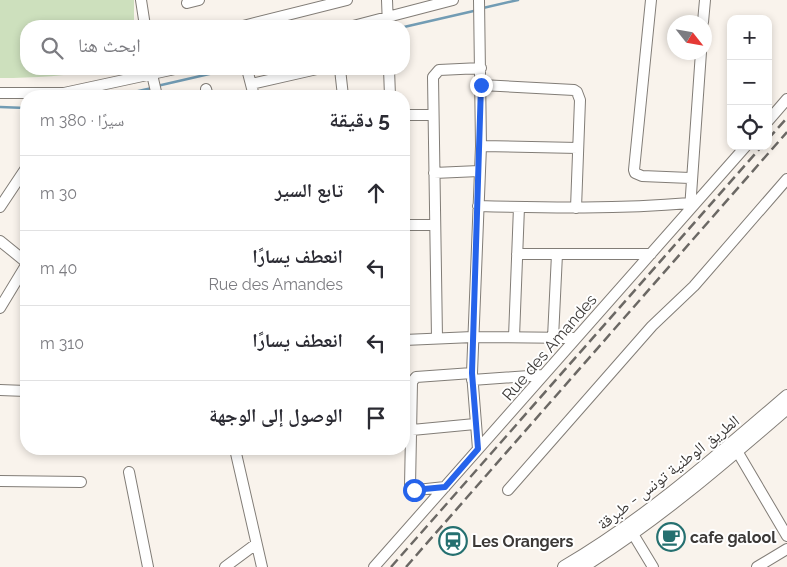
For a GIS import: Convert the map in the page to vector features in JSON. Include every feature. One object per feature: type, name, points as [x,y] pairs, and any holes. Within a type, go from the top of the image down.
[{"type":"main road","name":"الطريق الوطنية تونس - طبرقة","points":[[564,567],[602,545],[675,491],[787,396]]},
{"type":"main road","name":"الطريق الوطنية تونس - طبرقة","points":[[582,567],[633,534],[681,498],[787,408]]},
{"type":"street","points":[[141,0],[144,20]]},
{"type":"street","points":[[187,3],[199,0]]},
{"type":"street","points":[[298,0],[300,11]]},
{"type":"street","points":[[265,20],[347,0]]},
{"type":"street","points":[[387,0],[388,20]]},
{"type":"street","points":[[396,20],[452,0]]},
{"type":"street","points":[[652,0],[634,170],[635,173],[642,176],[690,178]]},
{"type":"street","points":[[704,15],[705,0]]},
{"type":"street","points":[[478,449],[472,376],[481,146],[479,6]]},
{"type":"street","points":[[478,206],[576,208],[690,207],[690,178],[699,60]]},
{"type":"street","points":[[437,338],[432,82],[435,73],[439,70],[481,68]]},
{"type":"street","points":[[83,90],[152,75],[156,90]]},
{"type":"street","points":[[252,90],[249,77],[266,75]]},
{"type":"street","points":[[341,75],[342,90]]},
{"type":"street","points":[[389,75],[390,90]]},
{"type":"street","points":[[481,85],[574,90],[577,92],[580,100],[576,208]]},
{"type":"street","points":[[0,92],[20,93]]},
{"type":"street","points":[[772,116],[787,99]]},
{"type":"street","points":[[410,115],[432,115]]},
{"type":"street","points":[[481,146],[578,148]]},
{"type":"street","name":"Rue des Amandes","points":[[374,567],[742,150]]},
{"type":"street","points":[[434,173],[480,171]]},
{"type":"street","points":[[0,207],[20,177]]},
{"type":"street","points":[[508,490],[652,326],[694,286],[787,180]]},
{"type":"street","points":[[514,337],[519,207]]},
{"type":"street","points":[[410,225],[435,225]]},
{"type":"street","points":[[0,242],[20,259]]},
{"type":"street","points":[[517,254],[651,254]]},
{"type":"street","points":[[553,338],[557,254]]},
{"type":"street","points":[[0,308],[20,274]]},
{"type":"street","points":[[410,340],[473,337],[576,338]]},
{"type":"street","points":[[445,487],[417,490],[411,488],[411,387],[414,378],[543,375]]},
{"type":"street","points":[[0,390],[20,388]]},
{"type":"street","points":[[412,430],[475,424]]},
{"type":"street","points":[[737,451],[786,531]]},
{"type":"street","points":[[236,455],[262,567]]},
{"type":"street","points":[[129,472],[145,566]]},
{"type":"street","points":[[0,481],[81,482]]},
{"type":"street","points":[[633,534],[653,567]]},
{"type":"street","points":[[225,567],[256,544]]},
{"type":"street","points":[[757,567],[787,549]]},
{"type":"green space","points":[[0,0],[134,0],[134,20],[20,20],[20,75],[59,75],[0,78]]},
{"type":"waterway","points":[[483,8],[518,0]]},
{"type":"waterway","points":[[410,26],[478,10]]},
{"type":"waterway","points":[[157,86],[205,75]]},
{"type":"waterway","points":[[143,90],[152,88]]},
{"type":"waterway","points":[[0,107],[20,108]]},
{"type":"railway","points":[[772,135],[787,118]]},
{"type":"railway","points":[[406,567],[787,132]]},
{"type":"railway","points":[[391,567],[758,150]]},
{"type":"place","name":"cafe galool","points":[[671,537]]},
{"type":"place","name":"Les Orangers","points":[[453,541]]},
{"type":"route","points":[[414,490],[445,487],[478,449],[472,373],[481,146],[481,85]]}]
